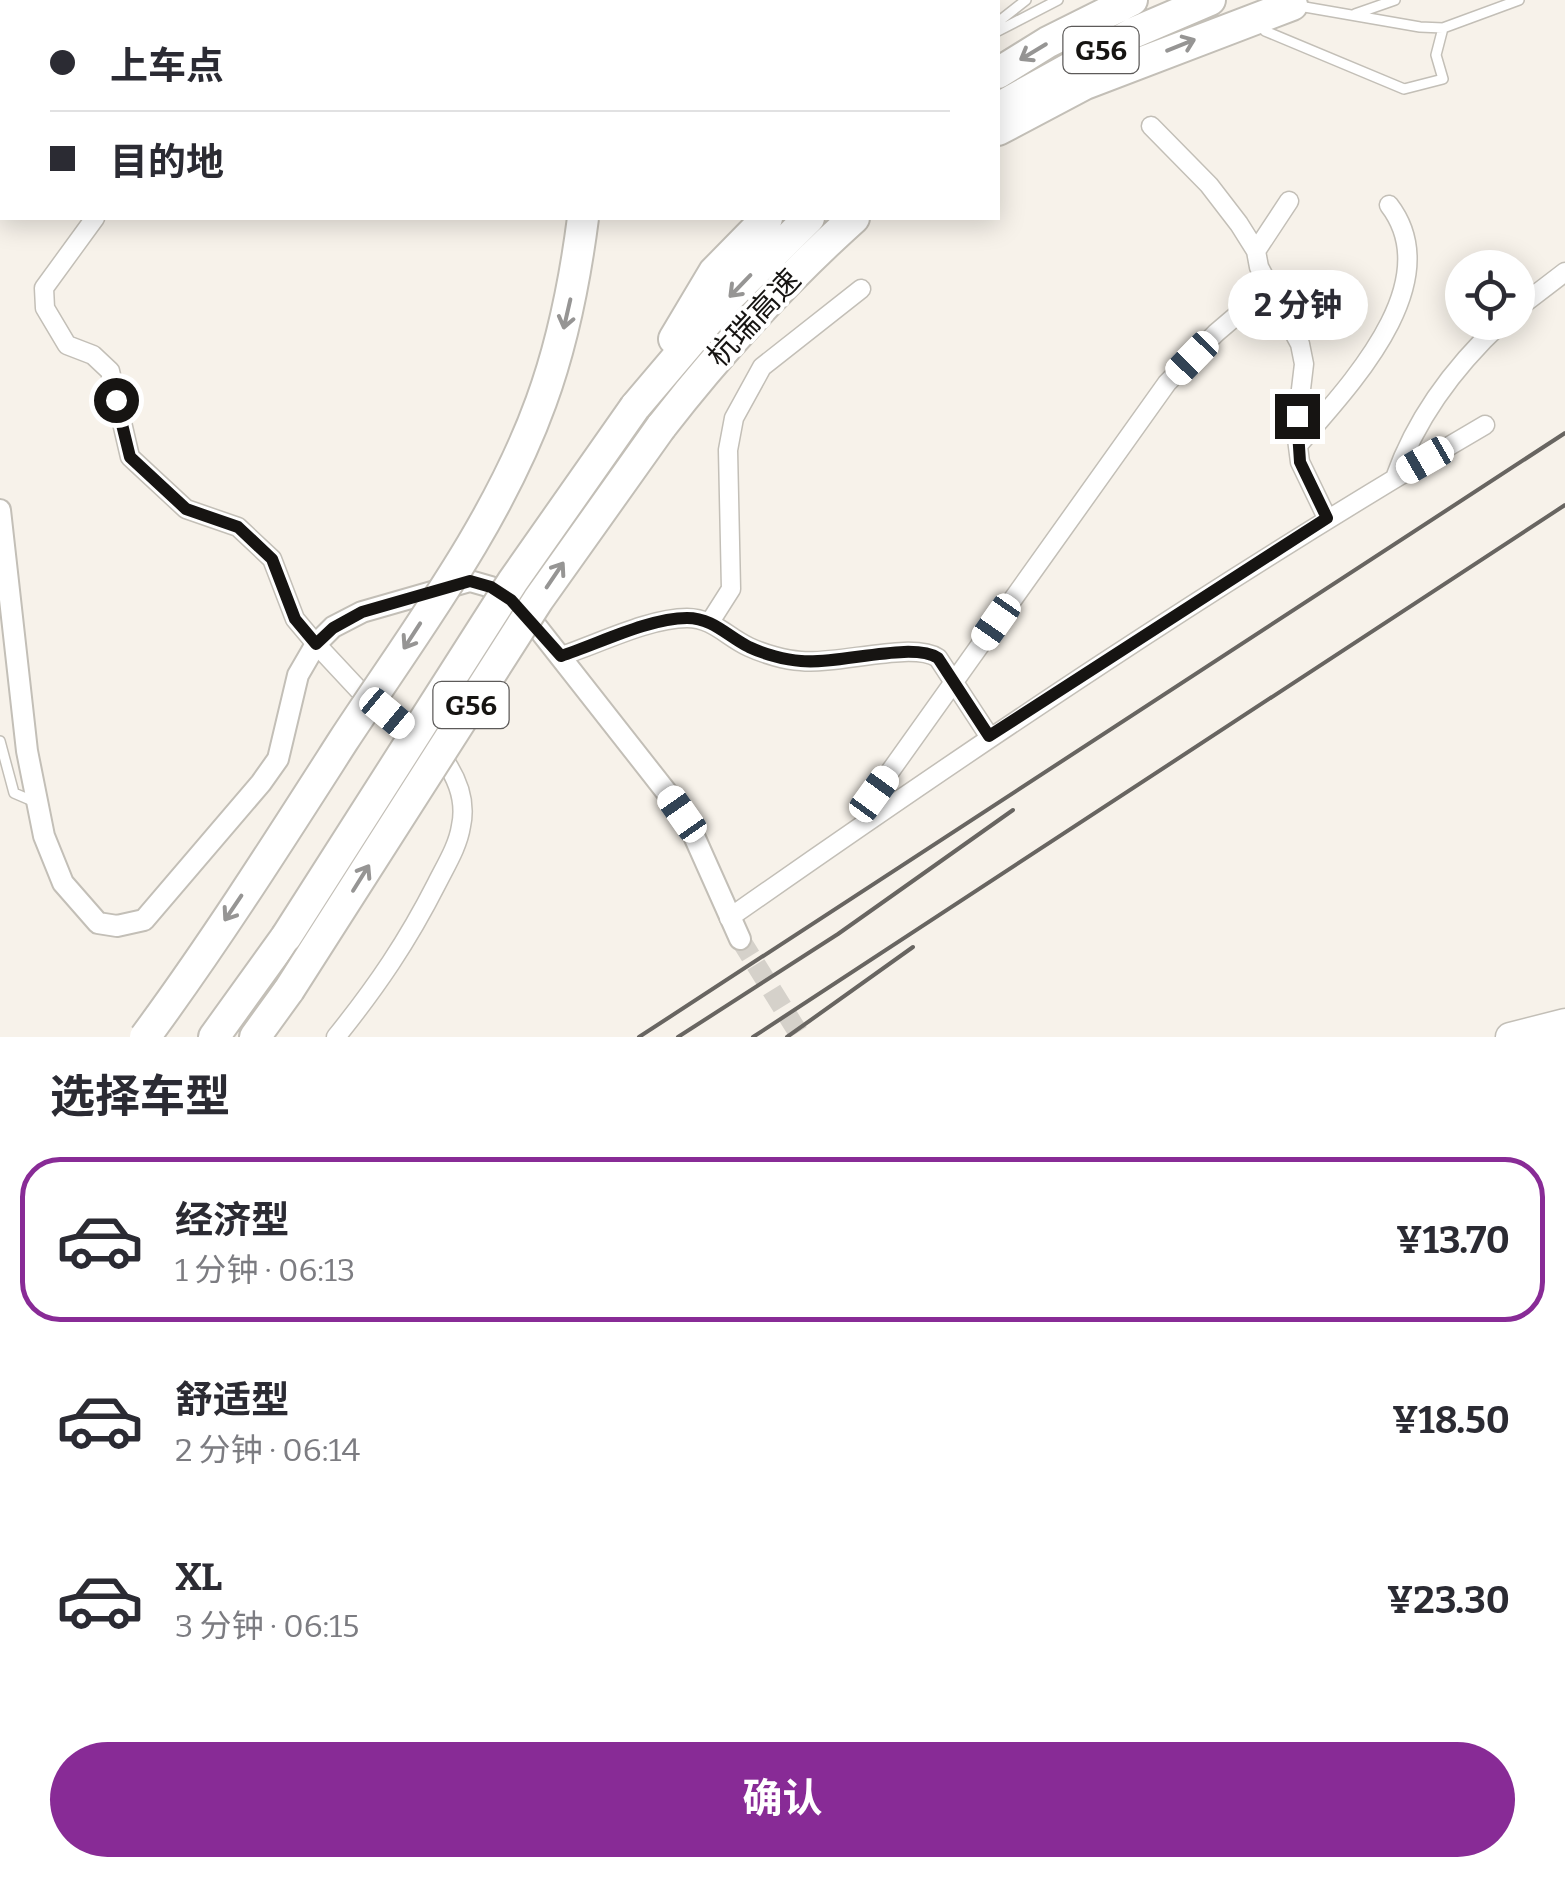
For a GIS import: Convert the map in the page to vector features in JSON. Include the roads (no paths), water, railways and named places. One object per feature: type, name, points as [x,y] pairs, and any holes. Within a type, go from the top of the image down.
[{"type":"highway","name":"G56","points":[[1000,72],[1048,42],[1132,0]]},
{"type":"highway","name":"G56","points":[[1000,107],[1133,33],[1210,0]]},
{"type":"highway","points":[[1000,129],[1085,84],[1298,2]]},
{"type":"highway","points":[[144,1037],[317,782],[498,496],[522,450],[553,366],[572,290],[583,220]]},
{"type":"highway","points":[[635,407],[714,272],[765,220]]},
{"type":"highway","name":"杭瑞高速","points":[[635,407],[726,301],[807,220]]},
{"type":"highway","name":"杭瑞高速","points":[[255,1037],[538,600],[661,427],[710,364],[817,251],[852,220]]},
{"type":"highway","points":[[817,251],[862,220]]},
{"type":"highway","name":"G56","points":[[214,1037],[286,937],[554,519],[635,407]]},
{"type":"highway","points":[[1510,1037],[1565,1022]]},
{"type":"street","points":[[1151,126],[1209,185],[1256,252],[1259,267],[1304,354],[1297,416],[1299,444],[1306,480],[1327,518]]},
{"type":"street","points":[[1256,252],[1289,201]]},
{"type":"street","points":[[1299,444],[1356,375],[1401,303],[1408,279],[1407,260],[1402,228],[1389,205]]},
{"type":"street","points":[[94,220],[44,288],[44,308],[67,345],[92,355],[110,371],[130,457],[186,509],[238,527],[272,559],[295,619],[316,644],[358,689],[445,761],[454,774],[462,807],[457,842],[383,978],[336,1037]]},
{"type":"street","points":[[1535,295],[1565,272]]},
{"type":"street","points":[[865,823],[874,794],[1167,383],[1216,333],[1270,287]]},
{"type":"street","points":[[710,622],[731,589],[728,450],[734,418],[762,366],[861,289]]},
{"type":"street","points":[[1395,478],[1404,451],[1450,378],[1485,340]]},
{"type":"street","points":[[729,918],[989,736],[1327,518],[1485,425]]},
{"type":"street","points":[[0,510],[27,750],[44,836],[63,883],[98,922],[117,926],[144,920],[262,783],[278,758],[298,675],[316,644],[333,628],[362,612],[470,581],[491,587],[511,600],[561,656],[682,814],[740,939]]},
{"type":"street","points":[[561,656],[669,620],[691,618],[710,622],[749,647],[796,661],[929,652],[938,658],[989,736]]},
{"type":"lane","points":[[1000,20],[1026,0]]},
{"type":"lane","points":[[1000,31],[1058,0]]},
{"type":"lane","points":[[1352,15],[1395,0]]},
{"type":"lane","points":[[1298,2],[1420,28],[1443,28],[1519,0]]},
{"type":"lane","points":[[1265,32],[1404,89],[1443,79],[1436,55],[1443,28]]},
{"type":"lane","points":[[0,741],[14,792],[38,803]]},
{"type":"tunnel","points":[[740,939],[801,1037]]},
{"type":"railway","points":[[639,1037],[1565,433]]},
{"type":"railway","points":[[753,1037],[1565,505]]},
{"type":"railway","points":[[678,1037],[838,934],[1013,810]]},
{"type":"railway","points":[[787,1037],[913,947]]}]
